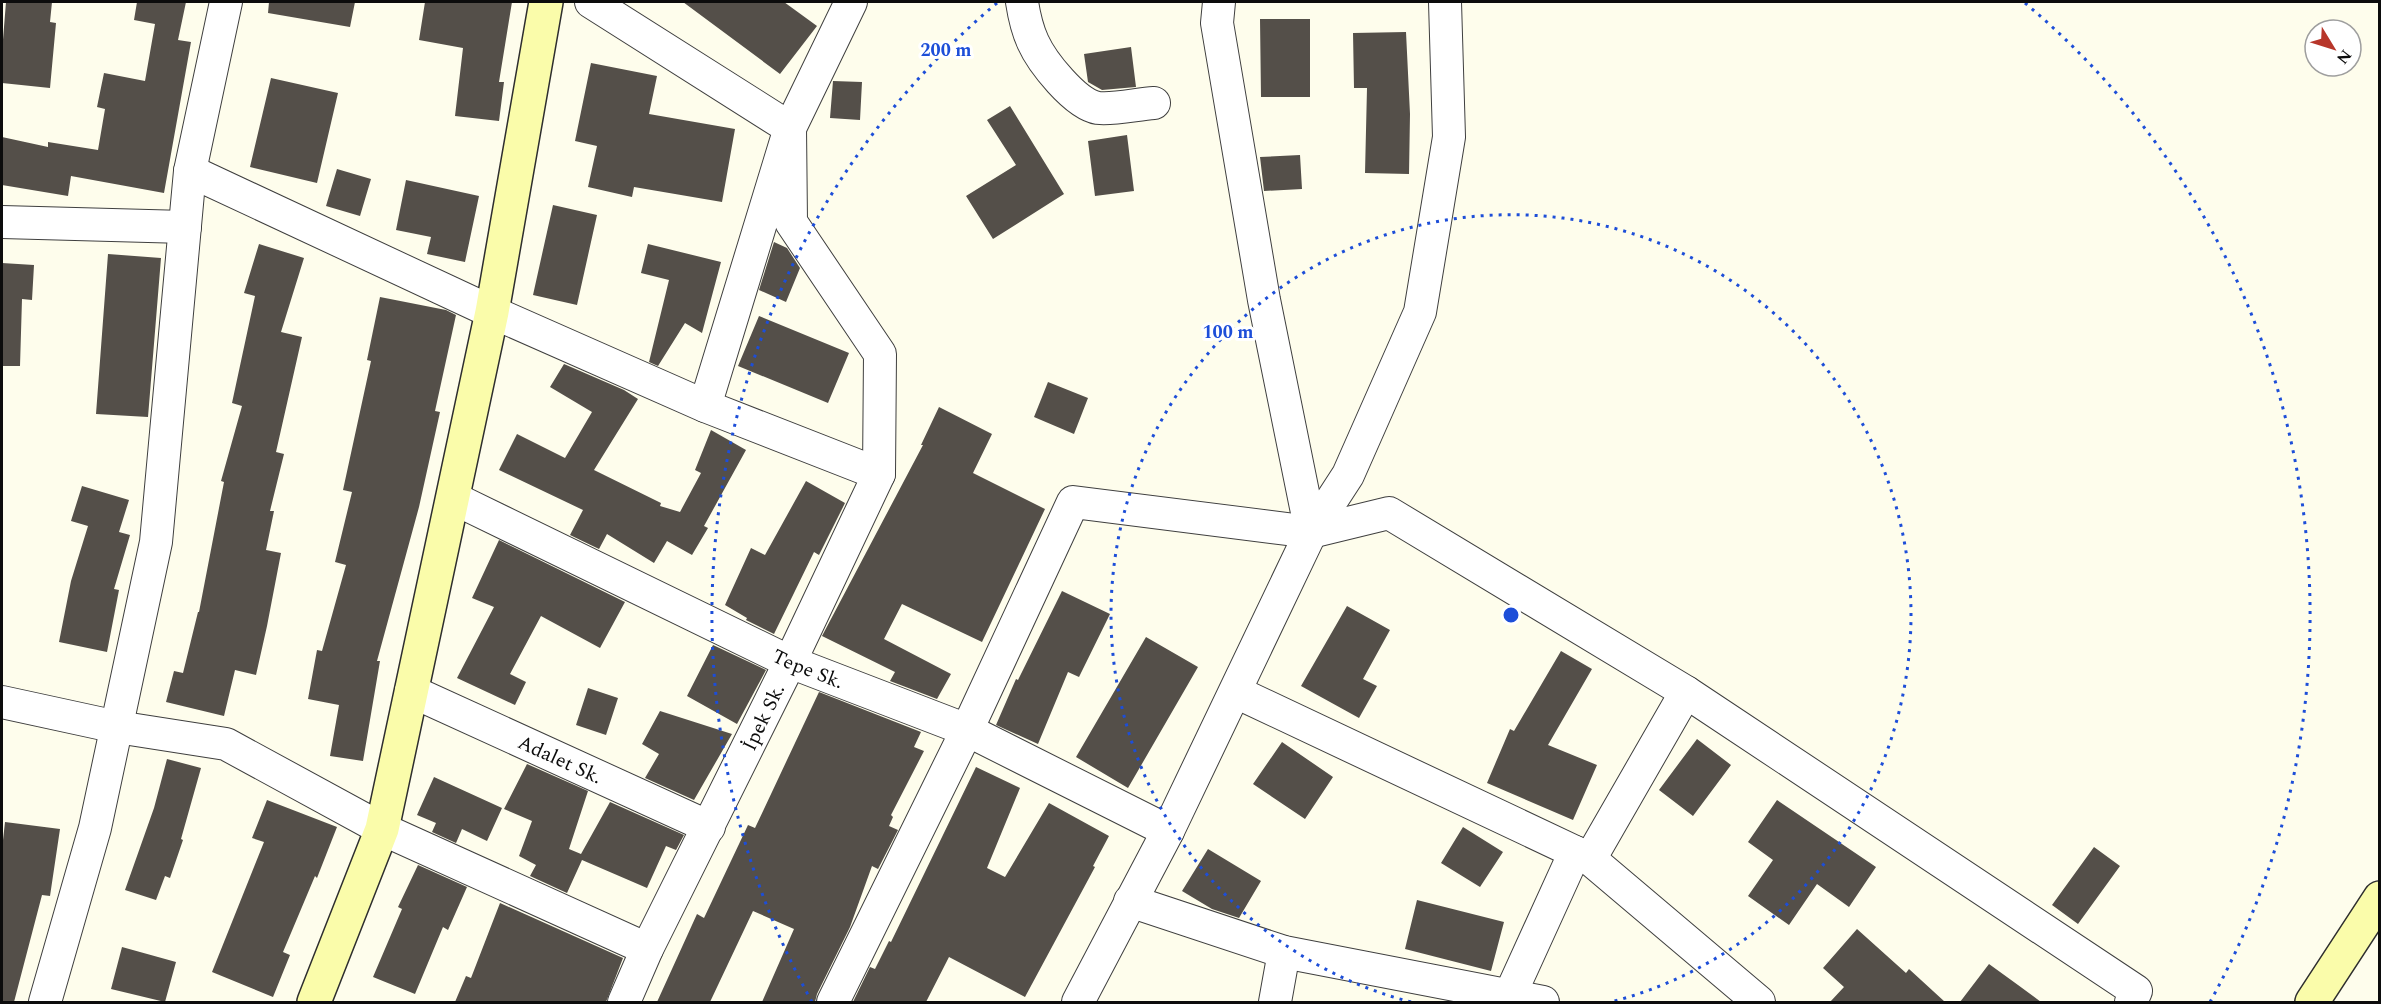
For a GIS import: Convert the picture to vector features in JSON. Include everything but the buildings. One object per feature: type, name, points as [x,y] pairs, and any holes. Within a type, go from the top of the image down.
[{"type":"street","points":[[45,1002],[94,828],[156,542],[190,171],[226,2]]},
{"type":"street","points":[[315,1002],[382,829],[492,312],[546,2]]},
{"type":"street","points":[[591,2],[789,128]]},
{"type":"street","points":[[705,406],[789,128],[851,2]]},
{"type":"street","points":[[1022,2],[1023,14],[1033,44],[1076,98],[1097,108],[1154,103]]},
{"type":"street","points":[[1219,2],[1217,23],[1262,288],[1311,532]]},
{"type":"street","points":[[1078,1002],[1168,831],[1311,532],[1348,475],[1420,312],[1449,137],[1444,2]]},
{"type":"street","name":"İpek Sk.","points":[[624,1002],[647,949],[790,663],[879,474],[880,354],[790,222],[789,128]]},
{"type":"street","points":[[190,171],[492,312],[705,406],[879,474]]},
{"type":"street","points":[[2,222],[185,227]]},
{"type":"street","name":"Tepe Sk.","points":[[453,498],[790,663],[966,730],[1168,831]]},
{"type":"street","points":[[833,1002],[966,730],[1073,502],[1311,532],[1389,513],[1686,692],[2136,991],[2131,1002]]},
{"type":"street","name":"Adalet Sk.","points":[[411,691],[709,827]]},
{"type":"street","points":[[1236,692],[1582,856],[1759,1002]]},
{"type":"street","points":[[1509,997],[1582,856],[1686,692]]},
{"type":"street","points":[[2,702],[117,727],[226,744],[382,829],[647,949]]},
{"type":"street","points":[[2312,1002],[2379,898]]},
{"type":"street","points":[[1130,901],[1284,952],[1542,1002]]},
{"type":"street","points":[[1275,1002],[1284,952]]}]
